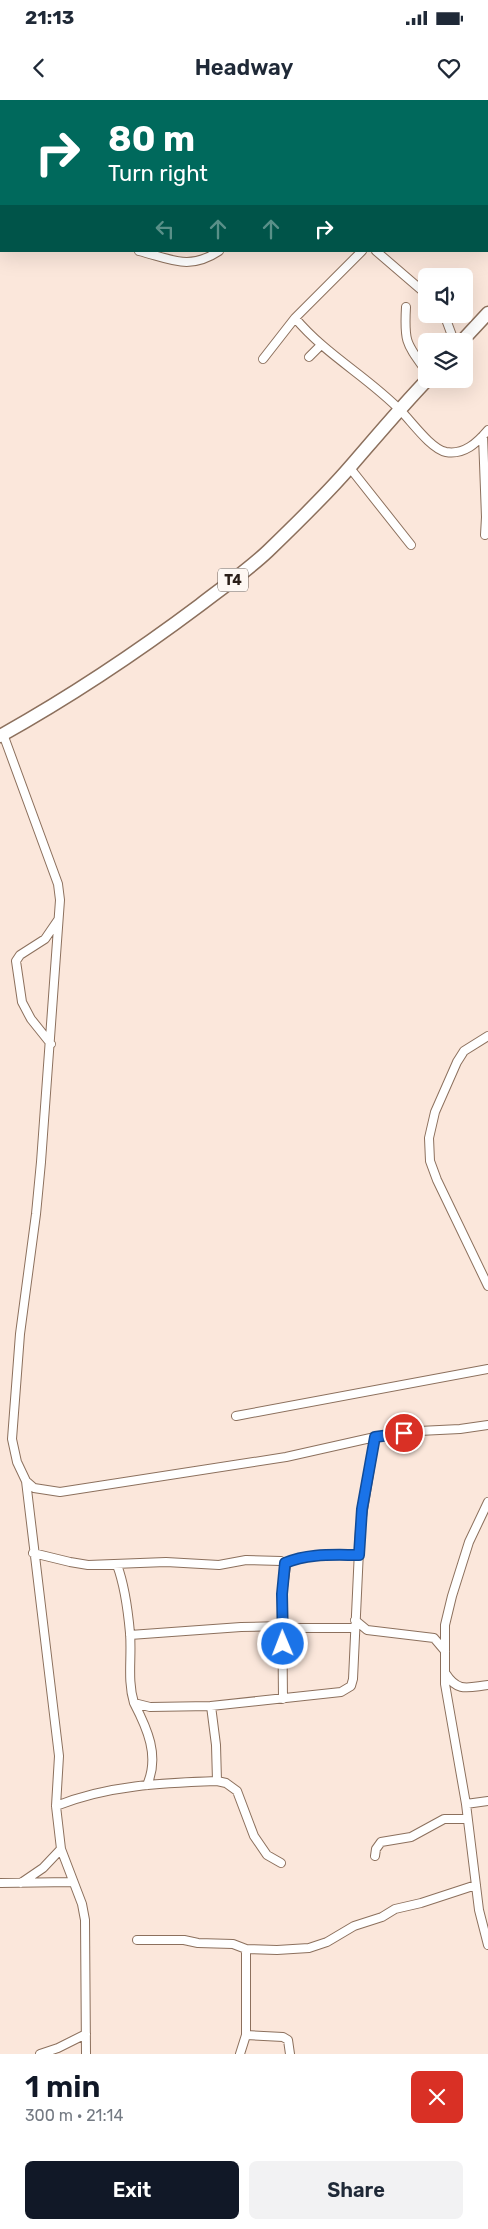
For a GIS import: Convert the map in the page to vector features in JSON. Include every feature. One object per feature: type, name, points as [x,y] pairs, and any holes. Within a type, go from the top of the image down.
[{"type":"highway","points":[[469,333],[488,313]]},
{"type":"highway","name":"T4","points":[[2,735],[95,680],[178,623],[236,578],[267,552],[350,468],[399,408],[419,388]]},
{"type":"street","points":[[143,252],[188,264],[198,262],[218,252]]},
{"type":"street","points":[[262,359],[295,318],[361,252]]},
{"type":"street","points":[[377,252],[418,287]]},
{"type":"street","points":[[406,307],[404,335],[418,360]]},
{"type":"street","points":[[295,318],[320,346],[399,408],[434,446],[446,452],[469,449],[486,433]]},
{"type":"street","points":[[309,357],[320,346]]},
{"type":"street","points":[[485,535],[486,433]]},
{"type":"street","points":[[350,468],[411,545]]},
{"type":"street","points":[[2,735],[58,884],[59,918],[36,1214],[20,1334],[13,1420],[14,1447],[26,1481],[33,1553],[59,1756],[56,1806],[61,1848],[72,1882],[82,1904],[85,1920],[86,2054]]},
{"type":"street","points":[[50,1044],[31,1019],[22,1002],[16,961],[20,955],[45,939],[59,918]]},
{"type":"street","points":[[488,1036],[464,1051],[457,1062],[435,1112],[429,1138],[430,1160],[436,1180],[488,1286]]},
{"type":"street","points":[[236,1416],[488,1369]]},
{"type":"street","points":[[26,1481],[34,1488],[60,1492],[286,1457],[375,1437],[419,1430],[460,1429],[488,1425]]},
{"type":"street","points":[[134,1703],[150,1707],[211,1706],[347,1690],[353,1679],[362,1509],[375,1437]]},
{"type":"street","points":[[488,1502],[469,1542],[445,1624],[446,1694],[466,1804],[479,1910],[488,1945]]},
{"type":"street","points":[[33,1553],[70,1562],[117,1564],[166,1562],[219,1565],[246,1560],[277,1559],[285,1563],[312,1555],[359,1555]]},
{"type":"street","points":[[283,1699],[285,1563]]},
{"type":"street","points":[[117,1564],[121,1574],[130,1634],[128,1672],[134,1703],[146,1728],[151,1744],[152,1762],[147,1785]]},
{"type":"street","points":[[130,1634],[241,1627],[283,1626],[290,1628],[355,1624],[367,1630],[434,1638],[441,1644],[446,1653]]},
{"type":"street","points":[[434,1638],[445,1624]]},
{"type":"street","points":[[354,1642],[367,1630]]},
{"type":"street","points":[[446,1674],[457,1686],[467,1688],[488,1685]]},
{"type":"street","points":[[211,1706],[216,1745],[217,1781]]},
{"type":"street","points":[[56,1806],[83,1796],[147,1785],[217,1781],[226,1783],[237,1791],[254,1836],[267,1854],[281,1863]]},
{"type":"street","points":[[466,1804],[488,1801]]},
{"type":"street","points":[[375,1856],[376,1849],[381,1842],[411,1837],[444,1819],[467,1819]]},
{"type":"street","points":[[21,1883],[43,1868],[61,1848]]},
{"type":"street","points":[[0,1883],[72,1882]]},
{"type":"street","points":[[137,1940],[184,1940],[198,1943],[232,1944],[246,1949],[277,1950],[315,1946],[354,1926],[382,1917],[395,1909],[421,1903],[476,1885]]},
{"type":"street","points":[[240,2054],[246,2035],[246,1949]]},
{"type":"street","points":[[40,2054],[58,2048],[86,2034]]},
{"type":"street","points":[[246,2035],[283,2037],[288,2040],[290,2054]]},
{"type":"route","points":[[283,1644],[282,1594],[286,1571],[285,1563],[312,1555],[359,1555],[362,1509],[375,1437],[404,1433]]}]
